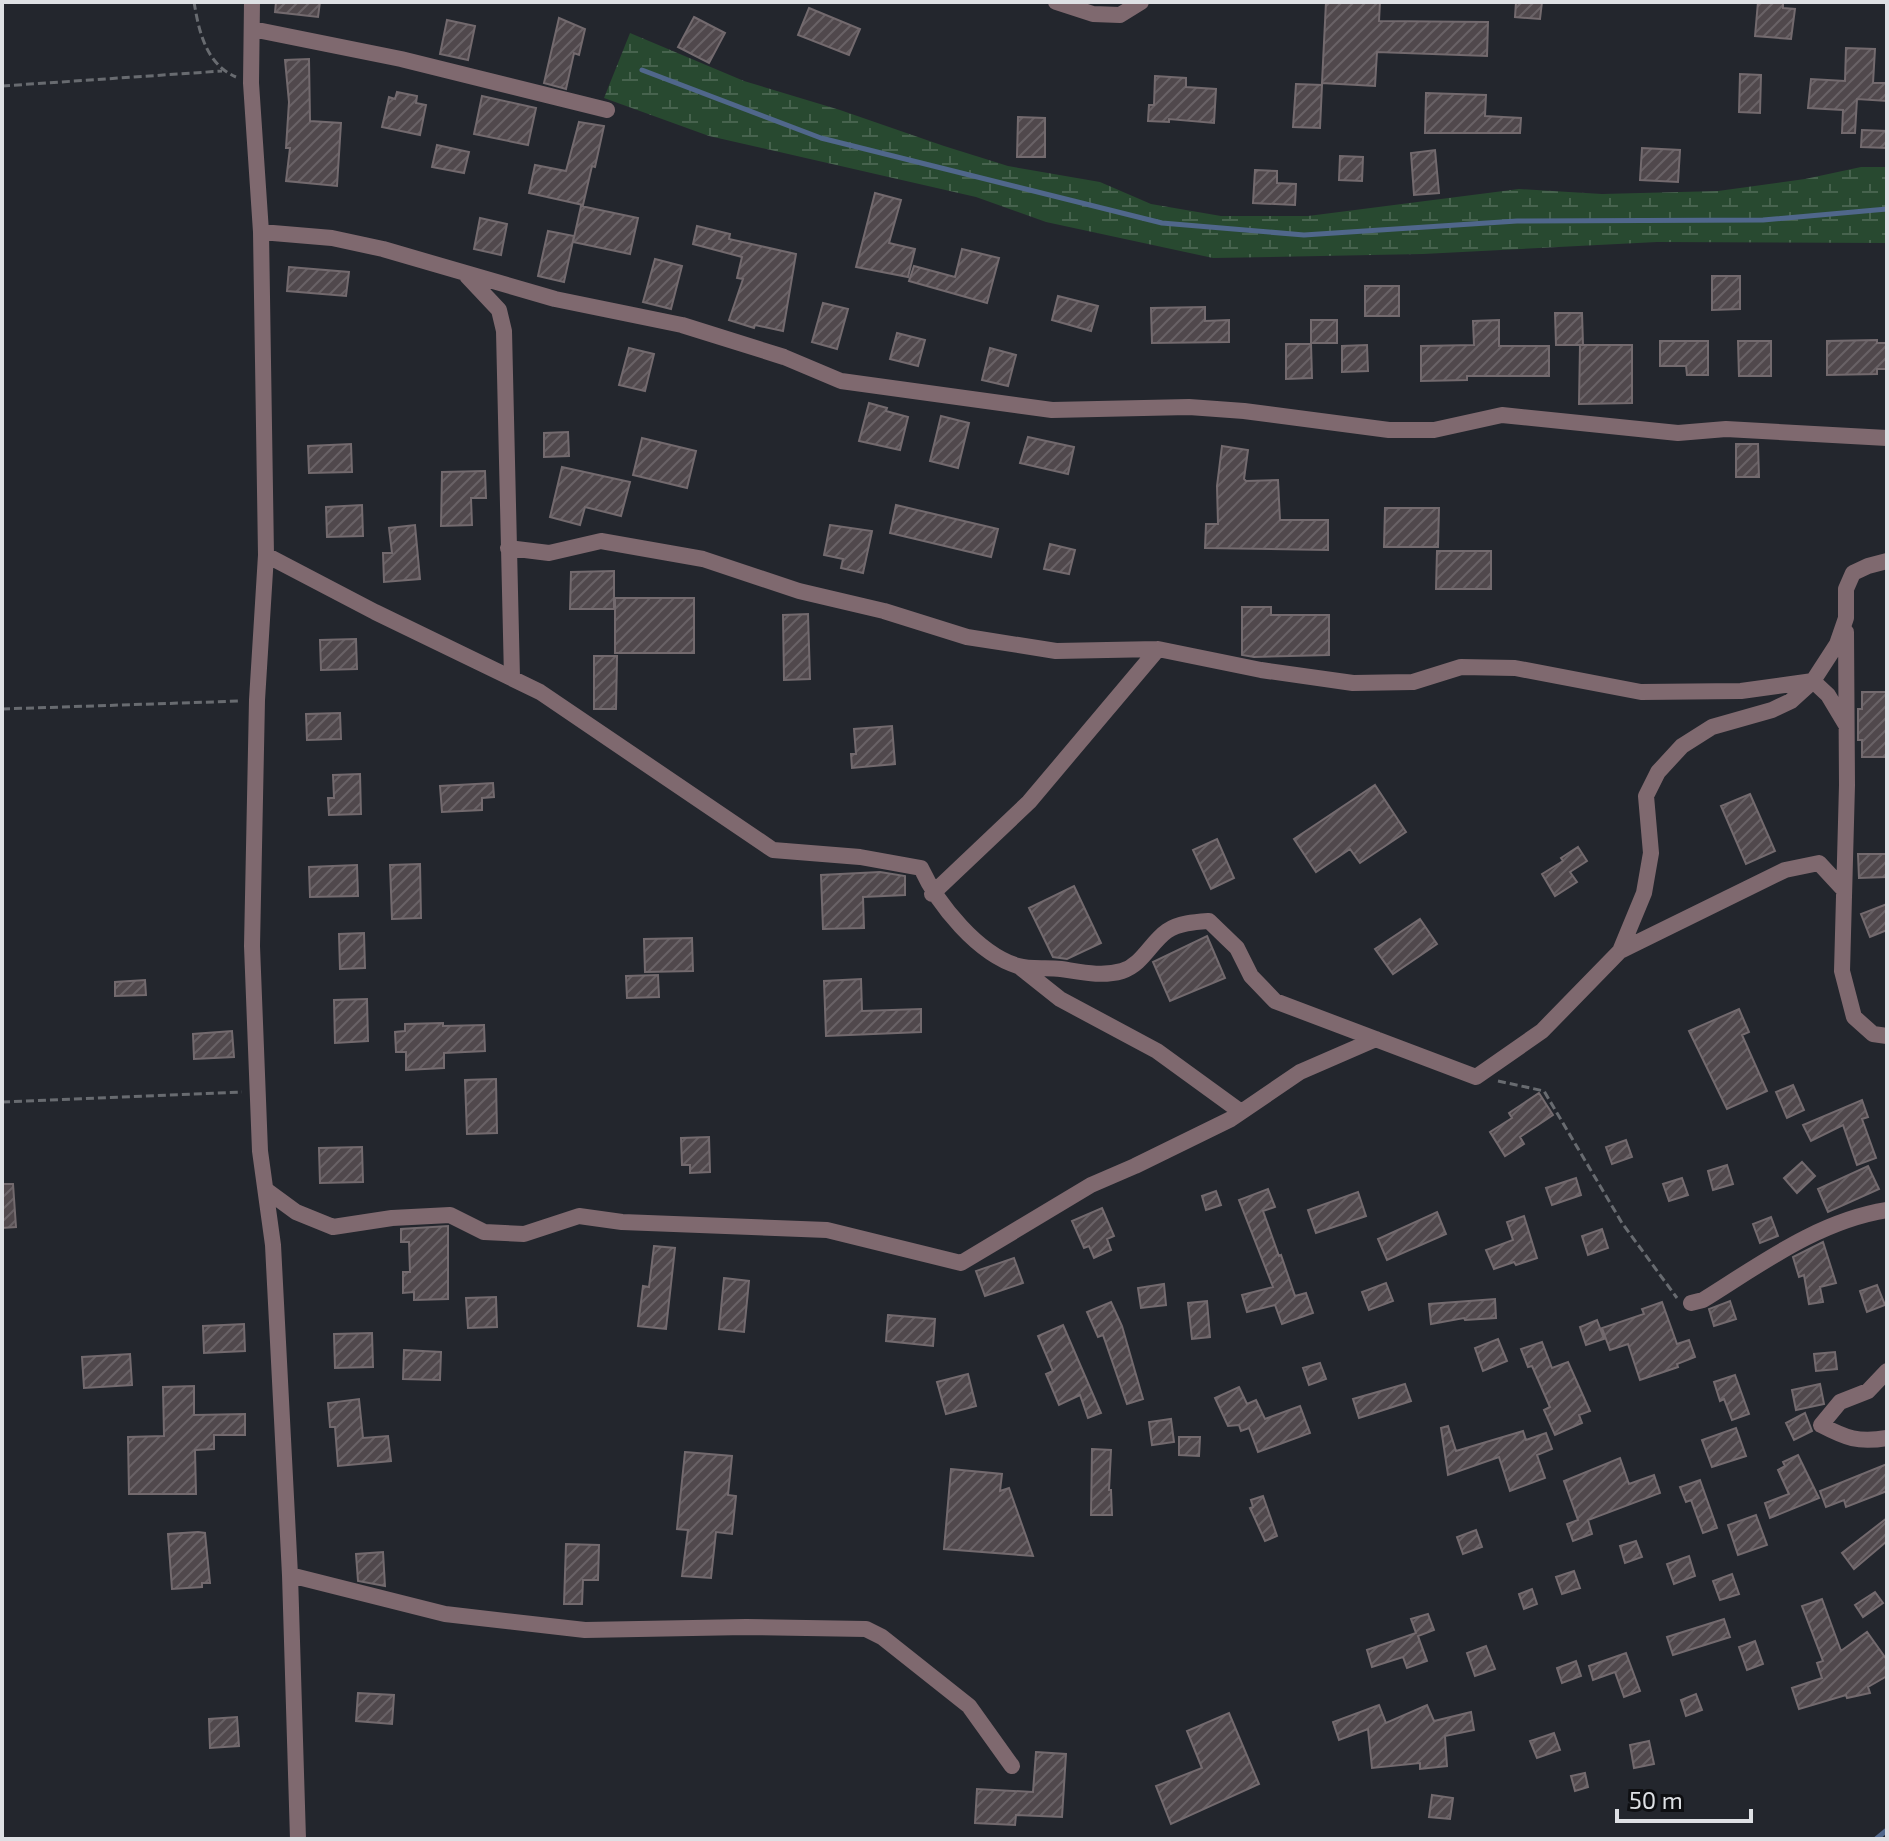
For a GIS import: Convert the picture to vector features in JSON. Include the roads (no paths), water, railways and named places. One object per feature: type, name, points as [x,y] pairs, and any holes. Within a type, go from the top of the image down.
[{"type":"street","points":[[252,2],[251,83],[261,232],[266,555],[257,700],[252,946],[260,1151],[273,1245],[290,1575],[298,1839]]},
{"type":"street","points":[[1056,2],[1093,14],[1120,15],[1141,2]]},
{"type":"street","points":[[252,29],[401,59],[607,110]]},
{"type":"street","points":[[261,232],[332,238],[383,249],[466,275],[582,305],[682,325],[784,357],[841,381],[1052,410],[1189,407],[1389,430],[1434,430],[1502,415],[1678,433],[1726,429],[1887,438]]},
{"type":"street","points":[[466,275],[499,310],[504,331],[512,678]]},
{"type":"street","points":[[508,548],[549,553],[601,541],[703,559],[799,591],[884,611],[967,637],[1056,651],[1158,649],[1261,670],[1353,683],[1413,682],[1461,667],[1515,668],[1641,692],[1741,691],[1813,681]]},
{"type":"street","points":[[266,555],[540,692],[773,850],[860,857],[921,868],[932,894],[965,930],[999,959],[1021,968],[1060,999],[1157,1051],[1241,1112]]},
{"type":"street","points":[[1887,561],[1853,573],[1846,589],[1842,971],[1854,1017],[1873,1034],[1887,1036]]},
{"type":"street","points":[[1620,951],[1644,893],[1651,853],[1646,796],[1658,772],[1682,746],[1712,727],[1791,701],[1813,681],[1837,644],[1846,618]]},
{"type":"street","points":[[932,894],[1029,802],[1158,649]]},
{"type":"street","points":[[1813,681],[1828,695],[1846,725]]},
{"type":"street","points":[[1021,968],[1048,967],[1099,975],[1124,971],[1148,952],[1167,931],[1187,923],[1209,921],[1237,948],[1251,976],[1275,1001],[1476,1077],[1542,1031],[1620,951],[1785,870],[1819,863],[1844,890]]},
{"type":"street","points":[[266,1190],[296,1212],[333,1227],[392,1218],[450,1215],[484,1232],[524,1234],[579,1216],[622,1222],[827,1230],[961,1263],[1091,1185],[1241,1112],[1300,1072],[1376,1039]]},
{"type":"street","points":[[1691,1303],[1703,1300],[1795,1243],[1846,1219],[1887,1210]]},
{"type":"street","points":[[1887,1371],[1868,1391],[1840,1402],[1821,1425],[1846,1438],[1870,1441],[1887,1438]]},
{"type":"street","points":[[290,1575],[445,1614],[585,1630],[746,1627],[866,1629],[882,1637],[969,1706],[1012,1766]]},
{"type":"waterway","points":[[642,70],[821,138],[1162,223],[1304,235],[1517,221],[1763,220],[1887,209]]},
{"type":"waterway","points":[[1876,1839],[1887,1830]]}]
